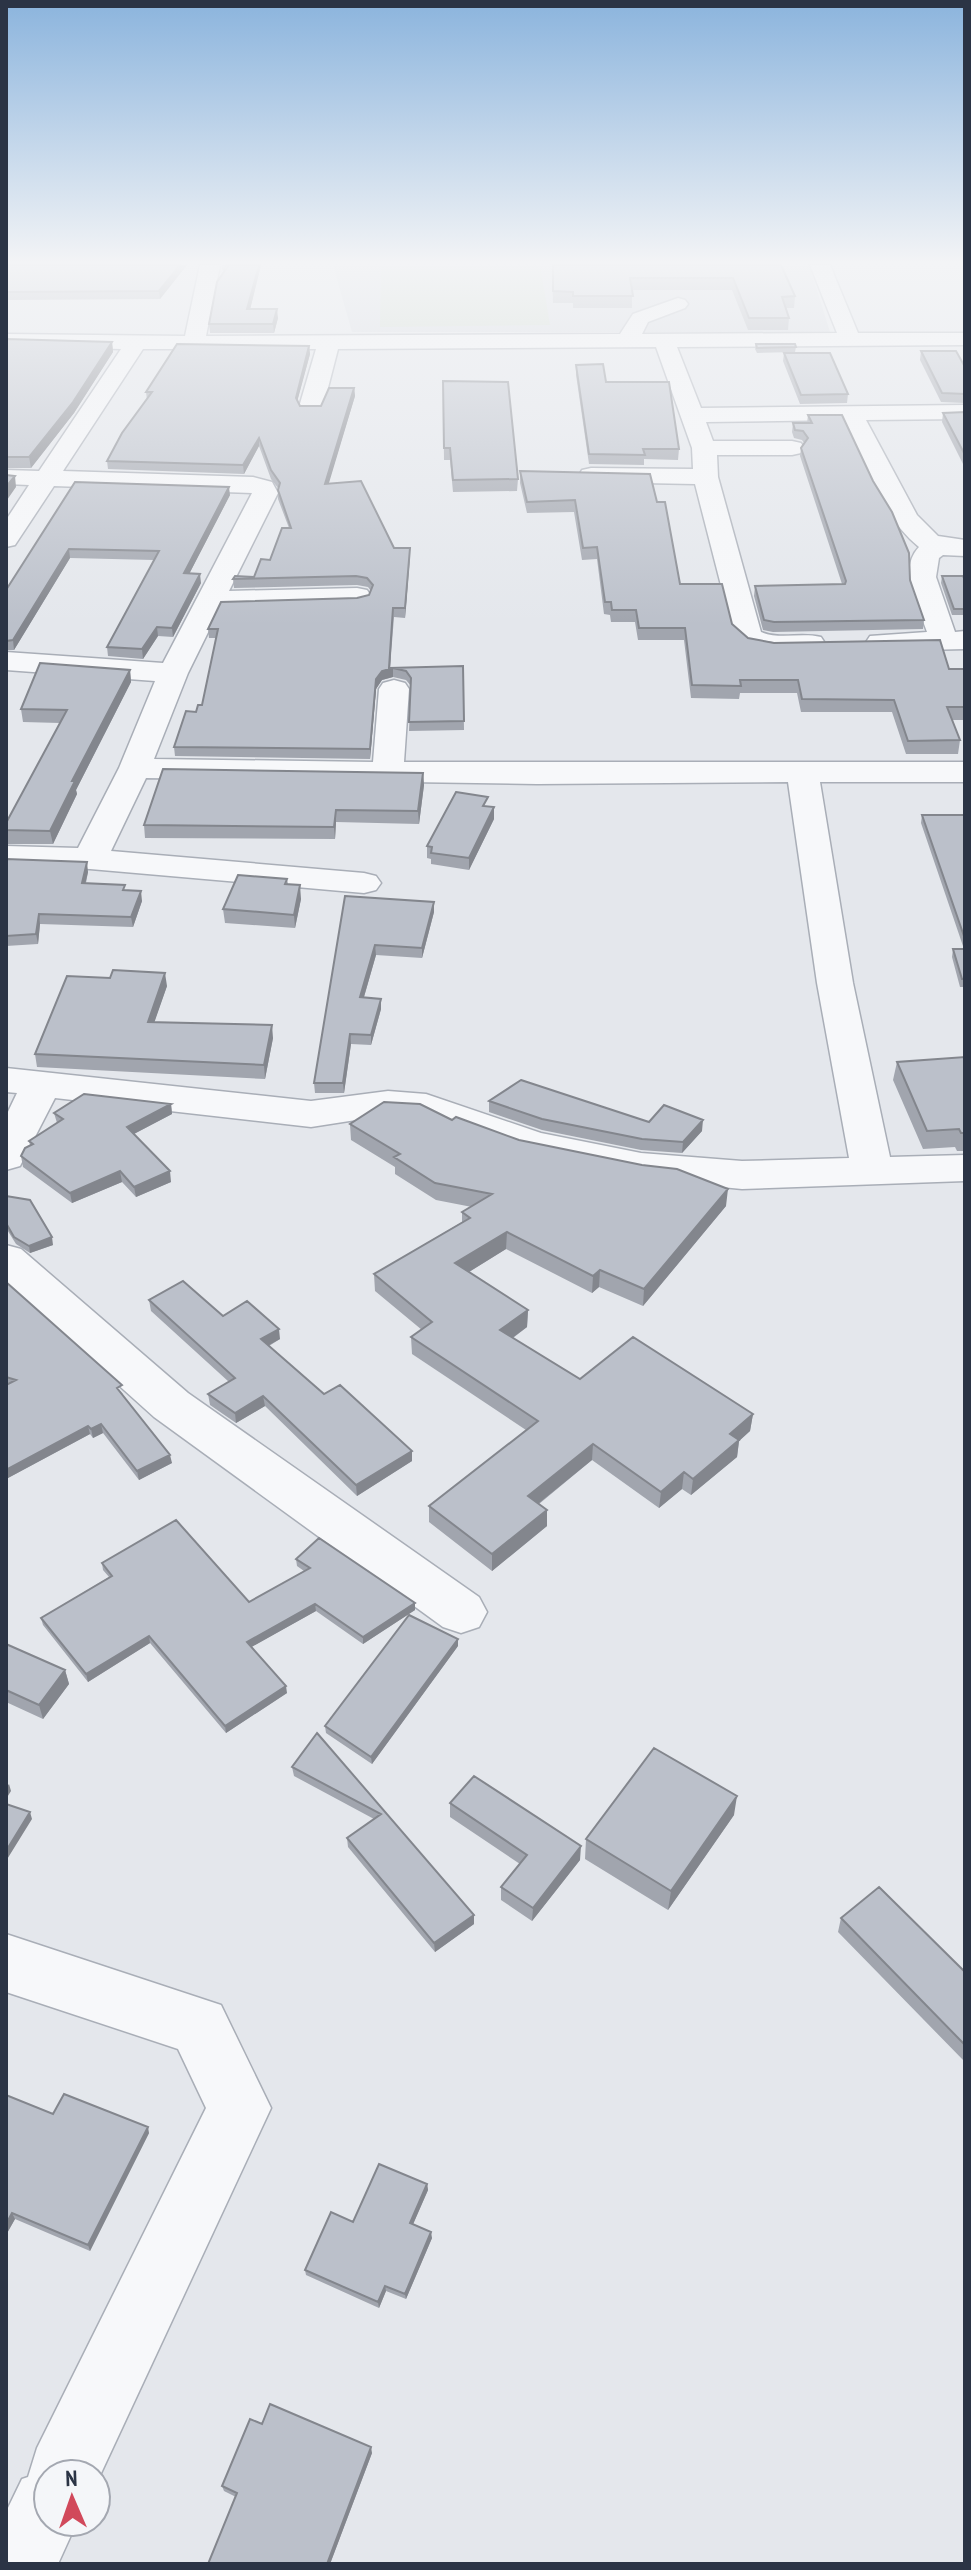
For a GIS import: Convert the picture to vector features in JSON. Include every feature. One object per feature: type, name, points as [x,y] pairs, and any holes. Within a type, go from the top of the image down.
[{"type":"street","points":[[6,539],[108,385]]},
{"type":"street","points":[[311,407],[317,385]]},
{"type":"street","points":[[681,385],[704,448],[706,477],[748,636],[757,642],[954,640],[922,577],[926,555],[952,547]]},
{"type":"street","points":[[692,415],[965,412]]},
{"type":"street","points":[[852,415],[905,520],[926,541],[952,547]]},
{"type":"street","points":[[704,448],[792,448]]},
{"type":"street","points":[[576,474],[706,477]]},
{"type":"street","points":[[6,477],[263,487],[265,493],[173,673],[135,768],[90,859]]},
{"type":"street","points":[[208,600],[357,596]]},
{"type":"street","points":[[6,661],[173,673]]},
{"type":"street","points":[[388,772],[394,689]]},
{"type":"street","points":[[135,768],[388,772],[965,772]]},
{"type":"street","points":[[802,771],[833,969],[872,1169]]},
{"type":"street","points":[[6,856],[90,859],[364,883]]},
{"type":"street","points":[[6,1157],[24,1081],[311,1114],[388,1103],[426,1106],[533,1145],[641,1166],[742,1175],[965,1168]]},
{"type":"street","points":[[6,1260],[171,1405],[461,1612]]},
{"type":"street","points":[[6,1963],[199,2026],[239,2108],[71,2458]]},
{"type":"street","points":[[20,2564],[32,2538]]},
{"type":"building","points":[[6,385],[84,385],[29,457],[6,457]]},
{"type":"building","points":[[151,385],[299,385],[296,398],[300,406],[321,406],[329,388],[354,388],[325,484],[361,481],[394,548],[410,548],[405,608],[393,608],[389,668],[463,666],[464,721],[409,722],[411,678],[406,671],[393,668],[382,671],[376,679],[370,749],[174,747],[186,711],[196,712],[198,705],[202,705],[218,629],[208,629],[221,602],[357,598],[369,595],[373,585],[367,578],[356,576],[233,579],[235,576],[254,577],[261,559],[270,560],[282,528],[291,528],[278,490],[280,483],[271,470],[259,438],[243,465],[107,461],[122,433],[152,392],[146,392]]},
{"type":"building","points":[[443,385],[508,385],[518,479],[453,480],[450,448],[444,448]]},
{"type":"building","points":[[579,385],[669,385],[679,449],[643,449],[645,455],[589,454]]},
{"type":"building","points":[[797,385],[844,385],[848,394],[801,395]]},
{"type":"building","points":[[938,385],[965,385],[965,394],[942,393]]},
{"type":"building","points":[[965,412],[965,455],[943,413]]},
{"type":"building","points":[[808,415],[842,415],[873,481],[892,512],[909,553],[910,580],[924,620],[764,620],[755,586],[845,584],[846,581],[801,448],[808,438],[803,431],[795,430],[793,423],[812,423]]},
{"type":"building","points":[[520,471],[650,474],[657,502],[665,502],[680,584],[722,584],[732,624],[748,638],[774,643],[940,640],[949,669],[965,669],[965,707],[947,707],[960,740],[908,741],[894,700],[802,699],[798,680],[740,680],[741,686],[692,685],[685,628],[639,628],[636,610],[612,610],[611,602],[605,602],[597,547],[583,548],[575,500],[527,502]]},
{"type":"building","points":[[6,475],[15,476],[6,487]]},
{"type":"building","points":[[75,482],[229,487],[184,573],[200,574],[172,628],[157,627],[142,649],[107,647],[159,551],[69,549],[13,640],[6,641],[6,590]]},
{"type":"building","points":[[942,576],[963,576],[965,609],[954,609]]},
{"type":"building","points":[[40,663],[130,670],[72,781],[75,781],[50,831],[6,830],[6,823],[67,710],[21,709]]},
{"type":"building","points":[[163,769],[423,773],[418,811],[336,810],[334,827],[144,825]]},
{"type":"building","points":[[456,792],[488,797],[483,806],[494,807],[469,858],[431,853],[432,847],[427,846]]},
{"type":"building","points":[[922,815],[965,815],[965,939]]},
{"type":"building","points":[[6,859],[87,862],[82,883],[125,885],[123,890],[141,891],[131,917],[39,914],[36,934],[6,936]]},
{"type":"building","points":[[238,875],[287,879],[285,884],[300,885],[294,915],[223,909]]},
{"type":"building","points":[[345,896],[434,902],[422,948],[375,945],[360,997],[381,999],[371,1035],[350,1034],[343,1083],[314,1083]]},
{"type":"building","points":[[953,949],[965,949],[965,979],[962,979]]},
{"type":"building","points":[[113,970],[165,973],[148,1022],[272,1025],[264,1065],[35,1054],[67,976],[110,978]]},
{"type":"building","points":[[965,1057],[965,1133],[959,1129],[927,1131],[897,1062]]},
{"type":"building","points":[[521,1080],[649,1122],[664,1105],[703,1120],[683,1142],[642,1139],[542,1119],[489,1101]]},
{"type":"building","points":[[84,1094],[171,1104],[127,1127],[170,1171],[134,1187],[120,1171],[70,1193],[21,1156],[25,1148],[33,1144],[29,1141],[63,1119],[54,1113]]},
{"type":"building","points":[[384,1102],[420,1104],[452,1120],[456,1117],[519,1140],[677,1169],[728,1189],[644,1289],[600,1270],[593,1276],[507,1232],[455,1263],[528,1310],[500,1330],[580,1379],[633,1337],[753,1414],[730,1434],[739,1440],[693,1479],[684,1472],[661,1492],[593,1444],[528,1496],[547,1510],[492,1554],[429,1506],[538,1421],[411,1337],[432,1322],[374,1274],[470,1218],[462,1212],[492,1194],[435,1183],[394,1157],[400,1154],[350,1124]]},
{"type":"building","points":[[6,1196],[30,1200],[52,1237],[29,1246],[14,1237],[6,1223]]},
{"type":"building","points":[[183,1281],[223,1316],[247,1301],[279,1329],[261,1339],[324,1394],[340,1385],[412,1451],[356,1485],[263,1396],[235,1413],[208,1394],[235,1378],[149,1300]]},
{"type":"building","points":[[6,1282],[122,1385],[117,1388],[170,1455],[137,1471],[101,1424],[91,1429],[88,1426],[6,1470],[6,1385],[16,1380],[6,1377]]},
{"type":"building","points":[[176,1520],[249,1602],[310,1568],[296,1559],[319,1538],[415,1603],[363,1637],[315,1604],[247,1642],[286,1686],[225,1726],[149,1636],[86,1674],[41,1618],[112,1576],[102,1563]]},
{"type":"building","points":[[409,1615],[458,1639],[371,1757],[325,1726]]},
{"type":"building","points":[[6,1644],[65,1670],[39,1705],[6,1690]]},
{"type":"building","points":[[317,1733],[474,1915],[434,1943],[347,1838],[381,1814],[292,1767]]},
{"type":"building","points":[[654,1748],[737,1796],[671,1891],[586,1839]]},
{"type":"building","points":[[474,1776],[581,1846],[533,1908],[501,1887],[527,1855],[450,1803]]},
{"type":"building","points":[[6,1804],[30,1812],[6,1851]]},
{"type":"building","points":[[879,1887],[965,1972],[965,2045],[841,1918]]},
{"type":"building","points":[[64,2094],[148,2127],[88,2245],[12,2213],[6,2224],[6,2095],[53,2114]]},
{"type":"building","points":[[379,2164],[427,2184],[410,2223],[431,2232],[405,2294],[385,2286],[378,2302],[305,2270],[331,2212],[353,2222]]},
{"type":"building","points":[[270,2404],[371,2447],[327,2564],[208,2564],[237,2493],[222,2486],[250,2419],[262,2424]]}]
